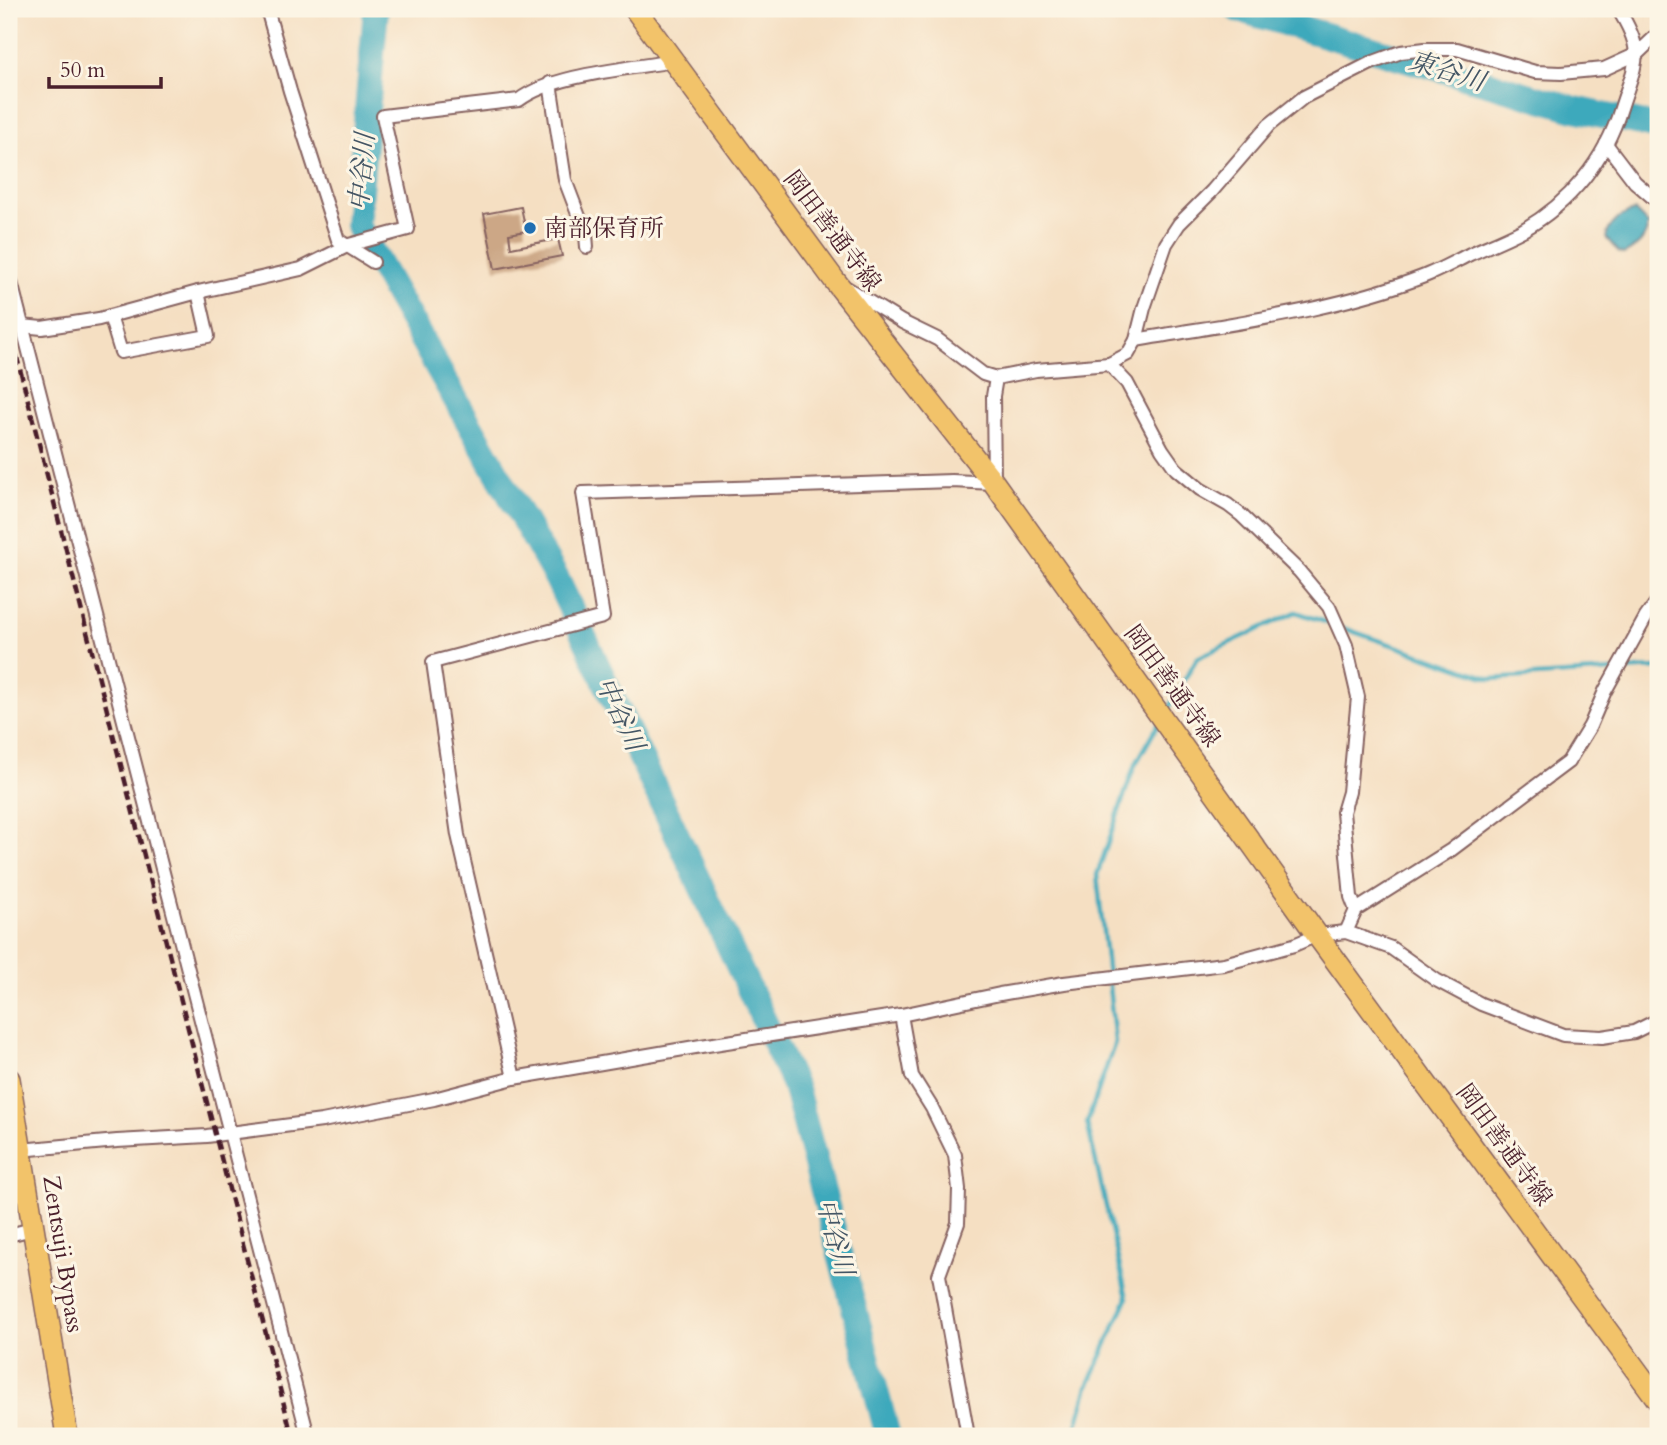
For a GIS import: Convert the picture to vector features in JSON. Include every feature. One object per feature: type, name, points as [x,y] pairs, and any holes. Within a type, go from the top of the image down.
[{"type":"main road","name":"岡田善通寺線","points":[[635,9],[835,281],[994,483],[1317,935],[1658,1399]]},
{"type":"main road","name":"Zentsuji Bypass","points":[[9,1079],[67,1436]]},
{"type":"street","points":[[267,9],[290,91],[338,240],[373,262]]},
{"type":"street","points":[[1136,340],[1313,308],[1367,295],[1422,277],[1523,230],[1556,207],[1587,176],[1615,129],[1637,54],[1633,32],[1618,9]]},
{"type":"street","points":[[835,281],[902,322],[937,339],[983,374],[996,379],[1036,370],[1109,363],[1128,354],[1136,340],[1144,307],[1166,244],[1179,224],[1212,191],[1269,125],[1304,97],[1371,63],[1401,52],[1425,48],[1457,49],[1535,72],[1561,73],[1604,69],[1637,54],[1658,34]]},
{"type":"street","points":[[9,322],[43,328],[110,316],[198,292],[301,269],[349,245],[408,229],[383,116],[519,100],[531,91],[550,83],[673,61]]},
{"type":"street","points":[[550,83],[565,180],[586,235],[587,247]]},
{"type":"street","points":[[1606,144],[1635,182],[1658,202]]},
{"type":"street","points":[[9,274],[308,1436]]},
{"type":"street","points":[[110,316],[121,352],[208,336],[198,292]]},
{"type":"street","points":[[1109,363],[1127,383],[1162,449],[1176,469],[1200,489],[1241,515],[1299,571],[1329,607],[1346,645],[1358,697],[1349,792],[1343,813],[1352,897],[1356,910]]},
{"type":"street","points":[[514,1078],[458,835],[433,662],[603,617],[583,493],[953,481],[994,483],[993,396],[996,379]]},
{"type":"street","points":[[1346,932],[1356,910],[1451,850],[1568,762],[1590,726],[1605,691],[1646,617],[1658,600]]},
{"type":"street","points":[[20,1150],[230,1133],[322,1121],[434,1100],[514,1078],[901,1015],[1064,983],[1224,964],[1294,945],[1317,935],[1346,932],[1391,948],[1436,980],[1481,1004],[1563,1035],[1602,1037],[1634,1032],[1658,1020]]},
{"type":"street","points":[[901,1015],[912,1076],[932,1108],[955,1155],[959,1189],[958,1223],[939,1275],[968,1436]]},
{"type":"street","points":[[9,1236],[32,1229]]},
{"type":"water","points":[[1635,211],[1648,224],[1647,230],[1640,242],[1624,254],[1606,238],[1616,220]]},
{"type":"building","points":[[521,207],[526,231],[509,234],[511,248],[558,239],[562,256],[495,269],[484,214]]},
{"type":"waterway","name":"中谷川","points":[[376,9],[357,225],[557,579],[796,1089],[888,1436]]},
{"type":"waterway","name":"東谷川","points":[[1237,9],[1575,109],[1658,127]]},
{"type":"waterway","points":[[1166,712],[1197,658],[1296,612],[1334,625]]},
{"type":"waterway","points":[[1343,628],[1491,679],[1612,671]]},
{"type":"waterway","points":[[1621,670],[1658,668]]},
{"type":"waterway","points":[[1074,1436],[1088,1386],[1127,1298],[1087,1123],[1115,1042],[1097,875],[1134,767],[1158,725]]},
{"type":"railway","points":[[9,326],[292,1436]]},
{"type":"place","name":"南部保育所","points":[[530,228]]}]
